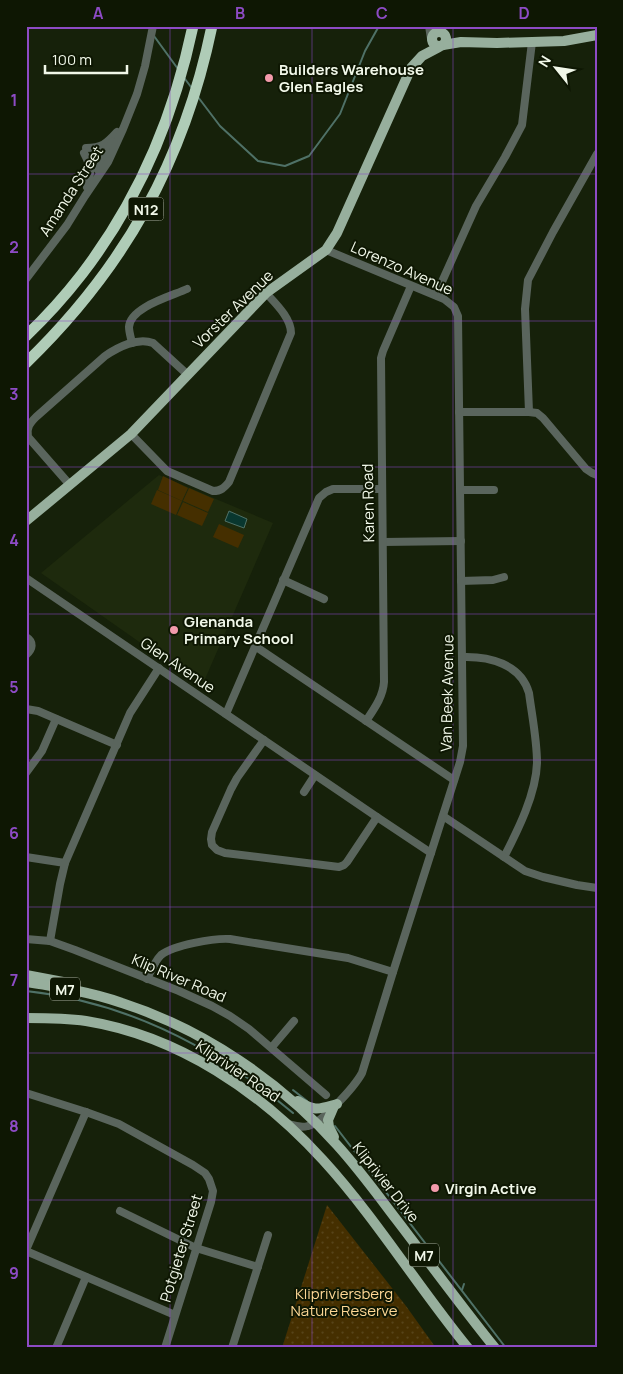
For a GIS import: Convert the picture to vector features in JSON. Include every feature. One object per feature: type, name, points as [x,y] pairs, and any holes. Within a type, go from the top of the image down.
[{"type":"highway","name":"N12","points":[[26,336],[48,314],[83,273],[107,239],[132,196],[167,120],[180,81],[193,26]]},
{"type":"highway","name":"N12","points":[[26,362],[65,324],[89,295],[124,246],[148,206],[171,160],[184,125],[197,87],[212,26]]},
{"type":"main road","points":[[438,38],[461,42],[497,43],[570,40],[597,36]]},
{"type":"main road","name":"Vorster Avenue","points":[[26,521],[131,434],[266,293],[326,250],[337,233],[410,70],[438,38]]},
{"type":"main road","points":[[26,975],[79,986],[103,998]]},
{"type":"main road","name":"Kliprivier Road","points":[[26,982],[64,988],[138,1008],[190,1031],[223,1049],[280,1091]]},
{"type":"main road","name":"Kliprivier Road","points":[[26,1020],[63,1018],[104,1024],[158,1040],[220,1073],[286,1123]]},
{"type":"main road","points":[[280,1091],[312,1109],[336,1105]]},
{"type":"main road","name":"Kliprivier Drive","points":[[280,1091],[315,1122],[353,1163],[495,1348]]},
{"type":"main road","points":[[336,1105],[328,1120],[336,1143]]},
{"type":"main road","name":"M7","points":[[286,1123],[312,1148],[343,1183],[468,1348]]},
{"type":"street","name":"Amanda Street","points":[[26,274],[62,228],[105,156],[131,97],[151,26]]},
{"type":"street","name":"Amanda Street","points":[[26,278],[67,225],[108,162],[137,94],[144,71],[151,26]]},
{"type":"street","points":[[429,26],[438,38]]},
{"type":"street","points":[[436,295],[476,206],[506,157],[522,125],[532,42]]},
{"type":"street","points":[[87,187],[91,176],[91,168],[85,150],[104,145],[117,132]]},
{"type":"street","points":[[529,412],[525,309],[528,280],[597,154]]},
{"type":"street","name":"Lorenzo Avenue","points":[[326,250],[444,298],[452,304],[457,313],[458,320]]},
{"type":"street","name":"Karen Road","points":[[366,721],[380,699],[383,688],[381,358],[411,286]]},
{"type":"street","points":[[132,343],[129,328],[132,319],[137,313],[144,308],[187,290]]},
{"type":"street","points":[[131,434],[167,471],[213,491],[220,490],[226,486],[291,333],[286,318],[266,293]]},
{"type":"street","name":"Van Beek Avenue","points":[[315,1122],[336,1105],[353,1087],[362,1073],[443,816],[463,746],[458,320]]},
{"type":"street","points":[[70,485],[30,440],[28,425],[36,417],[105,356],[117,349],[142,340],[153,343],[188,375]]},
{"type":"street","points":[[460,412],[529,412],[537,414],[543,418],[586,468],[597,475]]},
{"type":"street","points":[[226,714],[322,494],[333,489],[382,489]]},
{"type":"street","points":[[460,490],[494,490]]},
{"type":"street","points":[[383,542],[461,541]]},
{"type":"street","points":[[461,581],[493,580],[504,577]]},
{"type":"street","name":"Glen Avenue","points":[[26,578],[431,853]]},
{"type":"street","points":[[284,580],[324,599]]},
{"type":"street","points":[[26,636],[32,645],[31,650],[26,656]]},
{"type":"street","points":[[255,646],[454,780]]},
{"type":"street","points":[[462,657],[487,658],[505,665],[527,684],[529,693],[536,772],[521,824],[504,857]]},
{"type":"street","points":[[50,941],[64,863],[132,708],[159,668]]},
{"type":"street","points":[[26,709],[38,711],[117,745]]},
{"type":"street","points":[[26,773],[42,751],[56,719]]},
{"type":"street","points":[[264,740],[234,784],[215,826],[211,839],[212,845],[217,850],[225,853],[339,868],[347,862],[377,817]]},
{"type":"street","points":[[304,792],[315,775]]},
{"type":"street","points":[[443,816],[518,867],[537,875],[576,885],[597,888]]},
{"type":"street","points":[[26,857],[64,863]]},
{"type":"street","points":[[147,979],[157,960],[168,951],[218,938],[348,958],[393,972]]},
{"type":"street","name":"Klip River Road","points":[[26,939],[50,941],[197,999],[230,1016],[272,1047],[326,1095]]},
{"type":"street","points":[[272,1047],[294,1021]]},
{"type":"street","name":"Potgieter Street","points":[[26,1094],[109,1120],[193,1164],[207,1175],[213,1195],[165,1348]]},
{"type":"street","points":[[86,1112],[26,1251],[175,1315]]},
{"type":"street","points":[[286,1123],[296,1127],[304,1127],[315,1122]]},
{"type":"street","points":[[120,1211],[196,1248],[258,1267]]},
{"type":"street","points":[[232,1348],[268,1235]]},
{"type":"street","points":[[56,1348],[86,1277]]},
{"type":"shaded area","name":"Glenanda Primary School","points":[[159,475],[273,523],[202,686],[41,573]]},
{"type":"green space","points":[[163,476],[188,488],[182,501],[158,490]]},
{"type":"green space","points":[[189,488],[214,499],[208,512],[183,501]]},
{"type":"green space","points":[[157,490],[182,501],[176,515],[151,504]]},
{"type":"green space","points":[[183,502],[208,513],[202,526],[177,515]]},
{"type":"green space","points":[[219,524],[244,535],[238,548],[213,537]]},
{"type":"green space","name":"Klipriviersberg Nature Reserve","points":[[327,1205],[406,1306],[436,1348],[282,1348]]},
{"type":"water","points":[[229,511],[247,519],[244,528],[225,521]]},
{"type":"waterway","points":[[198,97],[220,126],[258,161],[285,166],[309,156],[340,114],[365,51],[379,26]]},
{"type":"waterway","points":[[154,36],[178,69]]},
{"type":"waterway","points":[[185,79],[191,87]]},
{"type":"waterway","points":[[26,991],[64,997],[100,1006],[135,1017],[169,1032],[233,1068],[293,1113]]},
{"type":"waterway","points":[[293,1090],[307,1101]]},
{"type":"waterway","points":[[335,1126],[506,1348]]},
{"type":"waterway","points":[[462,1290],[464,1284]]},
{"type":"place","name":"Builders Warehouse Glen Eagles","points":[[269,78]]},
{"type":"place","name":"Glenanda Primary School","points":[[174,630]]},
{"type":"place","name":"Virgin Active","points":[[435,1188]]}]
